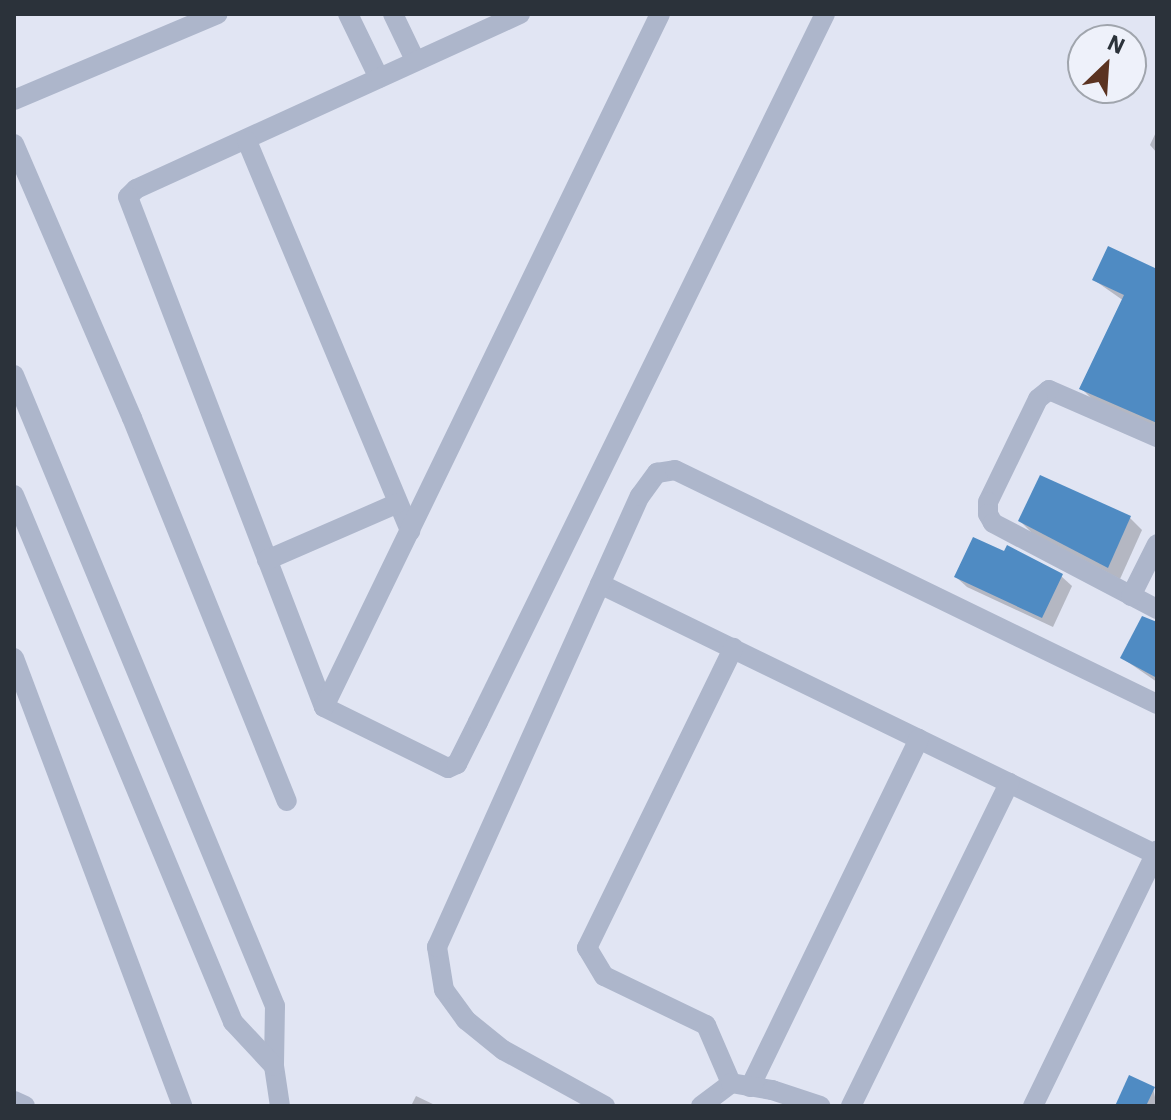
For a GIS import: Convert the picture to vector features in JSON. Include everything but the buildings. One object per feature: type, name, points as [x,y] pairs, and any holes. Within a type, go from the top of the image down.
[{"type":"street","points":[[14,100],[218,14]]},
{"type":"street","points":[[348,14],[379,78]]},
{"type":"street","points":[[393,14],[415,60]]},
{"type":"street","points":[[520,14],[136,189],[128,197],[324,707],[442,766],[457,764],[825,14]]},
{"type":"street","points":[[324,707],[660,14]]},
{"type":"street","points":[[247,141],[396,504],[410,531]]},
{"type":"street","points":[[14,144],[144,446],[287,801]]},
{"type":"street","points":[[14,375],[275,1006],[274,1066],[280,1106]]},
{"type":"street","points":[[1157,437],[1049,390],[1038,399],[988,502],[993,523],[1157,609]]},
{"type":"street","points":[[605,1106],[503,1050],[466,1020],[444,990],[437,947],[600,584],[650,480],[665,468],[675,470],[1157,704]]},
{"type":"street","points":[[14,495],[233,1022],[274,1066]]},
{"type":"street","points":[[267,560],[396,504]]},
{"type":"street","points":[[1131,596],[1157,544]]},
{"type":"street","points":[[600,584],[1156,852],[1033,1106]]},
{"type":"street","points":[[733,648],[587,948],[604,976],[706,1025],[741,1085],[820,1106]]},
{"type":"street","points":[[14,658],[182,1106]]},
{"type":"street","points":[[701,1106],[741,1085],[919,739]]},
{"type":"street","points":[[851,1106],[1009,783]]},
{"type":"street","points":[[14,1101],[25,1106]]}]
